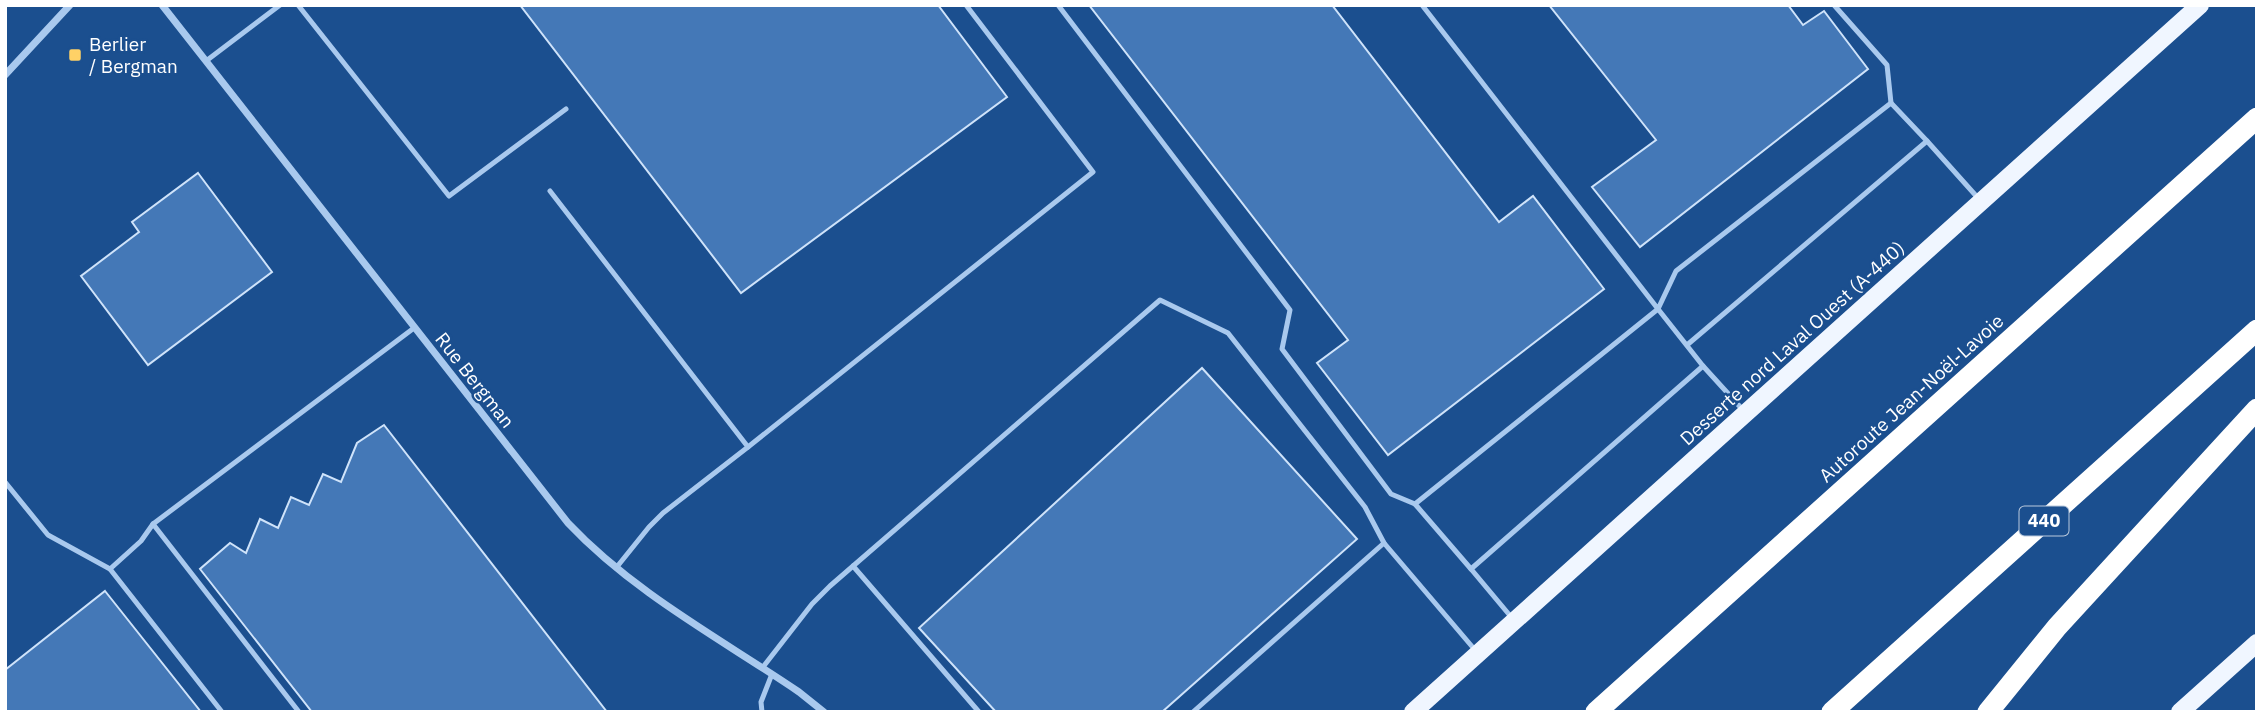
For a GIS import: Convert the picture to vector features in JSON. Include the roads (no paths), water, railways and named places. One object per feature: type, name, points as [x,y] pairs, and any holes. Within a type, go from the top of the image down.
[{"type":"highway","name":"Autoroute Jean-Noël-Lavoie","points":[[1596,712],[2257,118]]},
{"type":"highway","name":"440","points":[[1832,712],[2257,330]]},
{"type":"highway","points":[[1988,712],[2105,573],[2257,409]]},
{"type":"main road","name":"Desserte nord Laval Ouest (A-440)","points":[[1413,712],[2200,5]]},
{"type":"main road","points":[[2180,712],[2257,643]]},
{"type":"street","points":[[5,75],[70,5]]},
{"type":"street","name":"Rue Bergman","points":[[162,5],[568,523],[616,568],[763,667],[824,712]]},
{"type":"lane","points":[[206,61],[280,5]]},
{"type":"lane","points":[[298,5],[449,196],[566,109]]},
{"type":"lane","points":[[616,568],[663,513],[1093,172],[965,5]]},
{"type":"lane","points":[[1058,5],[1290,310],[1282,349],[1391,494],[1415,504],[1514,621]]},
{"type":"lane","points":[[1422,5],[1703,366],[1746,413]]},
{"type":"lane","points":[[1835,5],[1887,65],[1891,103],[1981,202]]},
{"type":"lane","points":[[1415,504],[1658,309],[1676,271],[1891,103]]},
{"type":"lane","points":[[1687,345],[1927,141]]},
{"type":"lane","points":[[550,191],[748,447]]},
{"type":"lane","points":[[763,667],[812,604],[853,566],[1160,300],[1228,333],[1364,507],[1384,543],[1478,653]]},
{"type":"lane","points":[[110,569],[141,541],[153,524],[414,328]]},
{"type":"lane","points":[[1471,569],[1703,366]]},
{"type":"lane","points":[[5,482],[48,535],[110,569],[222,712]]},
{"type":"lane","points":[[153,524],[299,712]]},
{"type":"lane","points":[[1193,712],[1384,543]]},
{"type":"lane","points":[[853,566],[979,712]]},
{"type":"lane","points":[[762,712],[761,702],[772,674]]},
{"type":"place","name":"Berlier / Bergman","points":[[75,55]]}]
